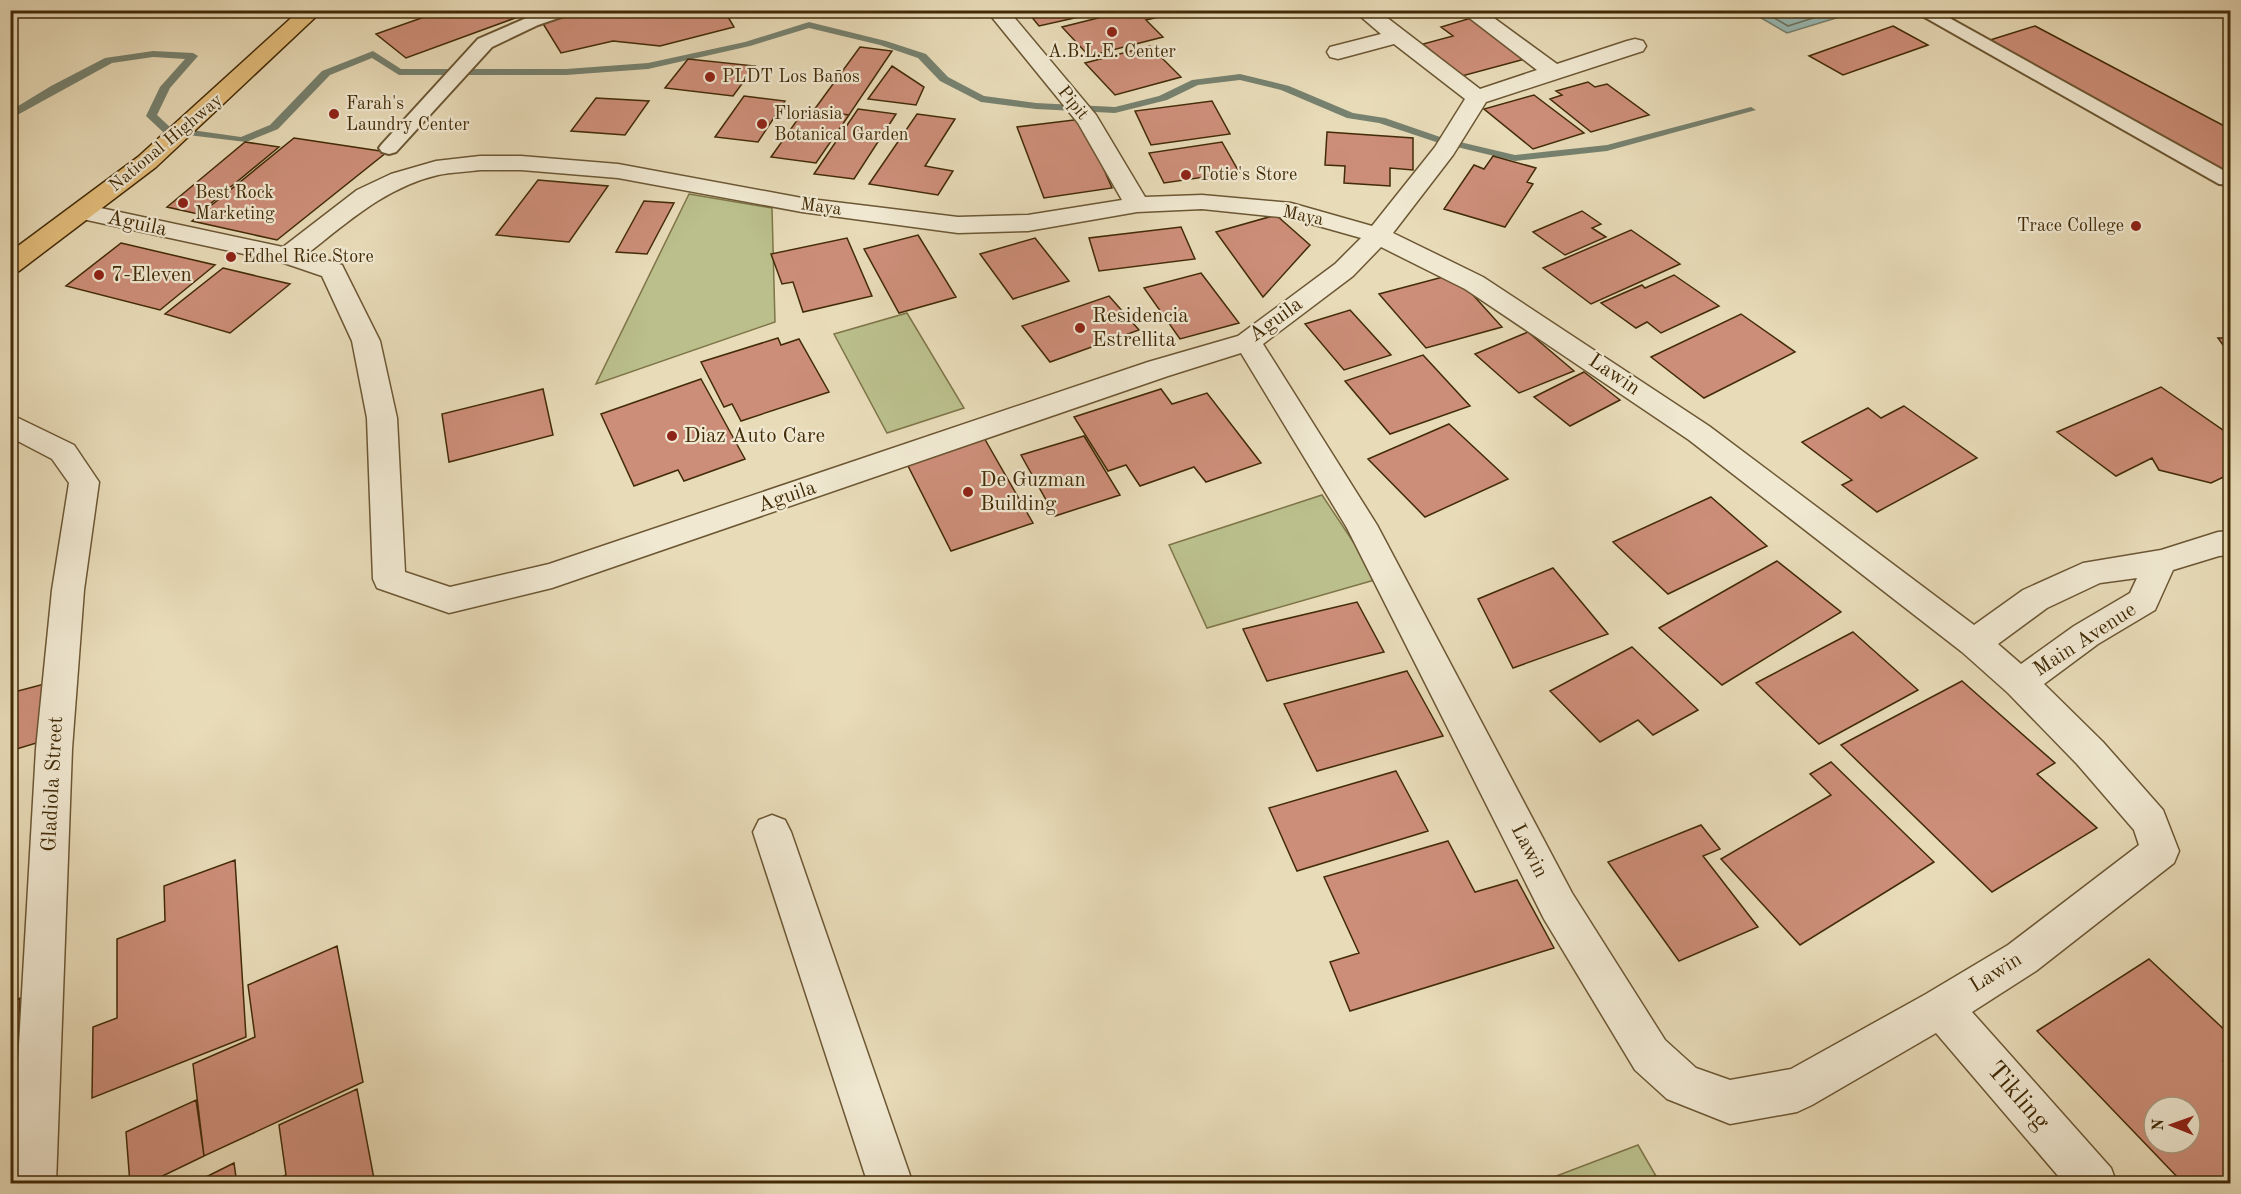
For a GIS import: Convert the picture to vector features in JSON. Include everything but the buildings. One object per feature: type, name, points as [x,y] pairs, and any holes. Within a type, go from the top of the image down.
[{"type":"main road","name":"National Highway","points":[[10,265],[147,162],[284,40],[314,10]]},
{"type":"street","name":"Pipit","points":[[996,10],[1088,120],[1137,205]]},
{"type":"street","points":[[1363,10],[1478,97],[1635,46]]},
{"type":"street","points":[[1469,10],[1554,72]]},
{"type":"street","points":[[1338,52],[1396,37]]},
{"type":"street","name":"Aguila","points":[[82,212],[288,256],[333,271],[366,341],[382,418],[389,579],[449,600],[552,576],[1158,369],[1248,342],[1344,270],[1378,235],[1449,143],[1478,97]]},
{"type":"street","name":"Maya","points":[[288,256],[366,195],[400,179],[436,168],[480,163],[521,163],[618,171],[802,205],[958,225],[1028,223],[1137,205],[1202,202],[1291,211],[1378,235]]},
{"type":"street","name":"Lawin","points":[[1248,342],[1361,525],[1558,906],[1650,1054],[1682,1084],[1730,1102],[1797,1090],[1941,1008],[2022,958],[2160,851],[2150,822],[2090,753],[2020,683],[1974,643],[1680,420],[1474,283],[1378,235]]},
{"type":"street","name":"Gladiola Street","points":[[10,424],[63,452],[84,482],[68,590],[54,749],[25,1179]]},
{"type":"street","name":"Main Avenue","points":[[1974,643],[2036,599],[2094,572],[2162,561],[2218,544],[2230,543]]},
{"type":"street","name":"Main Avenue","points":[[2020,683],[2086,635],[2143,601],[2162,561]]},
{"type":"street","points":[[772,832],[891,1184]]},
{"type":"street","name":"Tikling","points":[[1941,1008],[2095,1184]]},
{"type":"lane","points":[[389,148],[485,43],[532,21],[564,10]]},
{"type":"lane","points":[[1921,10],[2226,180]]},
{"type":"green space","points":[[689,194],[772,208],[775,322],[596,384]]},
{"type":"green space","points":[[907,313],[964,408],[887,433],[834,334]]},
{"type":"green space","points":[[1322,495],[1378,579],[1207,628],[1169,545]]},
{"type":"green space","points":[[1638,1145],[1660,1183],[1538,1183]]},
{"type":"water","points":[[1749,11],[1859,11],[1787,33]]},
{"type":"waterway","points":[[10,116],[55,88],[109,60],[153,54],[193,56],[165,87],[151,116],[167,130],[242,140],[274,127],[326,73],[373,54],[399,72],[566,72],[648,66],[747,44],[809,25],[883,43],[922,56],[944,79],[981,99],[1036,106],[1115,110],[1163,98],[1196,82],[1240,77],[1285,88],[1351,116],[1381,120],[1440,140],[1515,158],[1607,148],[1751,110]]},
{"type":"place","name":"A.B.L.E. Center","points":[[1112,32]]},
{"type":"place","name":"PLDT Los Baños","points":[[710,77]]},
{"type":"place","name":"Farah's Laundry Center","points":[[334,114]]},
{"type":"place","name":"Floriasia Botanical Garden","points":[[762,124]]},
{"type":"place","name":"Totie's Store","points":[[1186,175]]},
{"type":"place","name":"Best Rock Marketing","points":[[183,203]]},
{"type":"place","name":"Trace College","points":[[2136,226]]},
{"type":"place","name":"Edhel Rice Store","points":[[231,257]]},
{"type":"place","name":"7-Eleven","points":[[99,275]]},
{"type":"place","name":"Residencia Estrellita","points":[[1080,328]]},
{"type":"place","name":"Diaz Auto Care","points":[[672,436]]},
{"type":"place","name":"De Guzman Building","points":[[968,492]]}]
